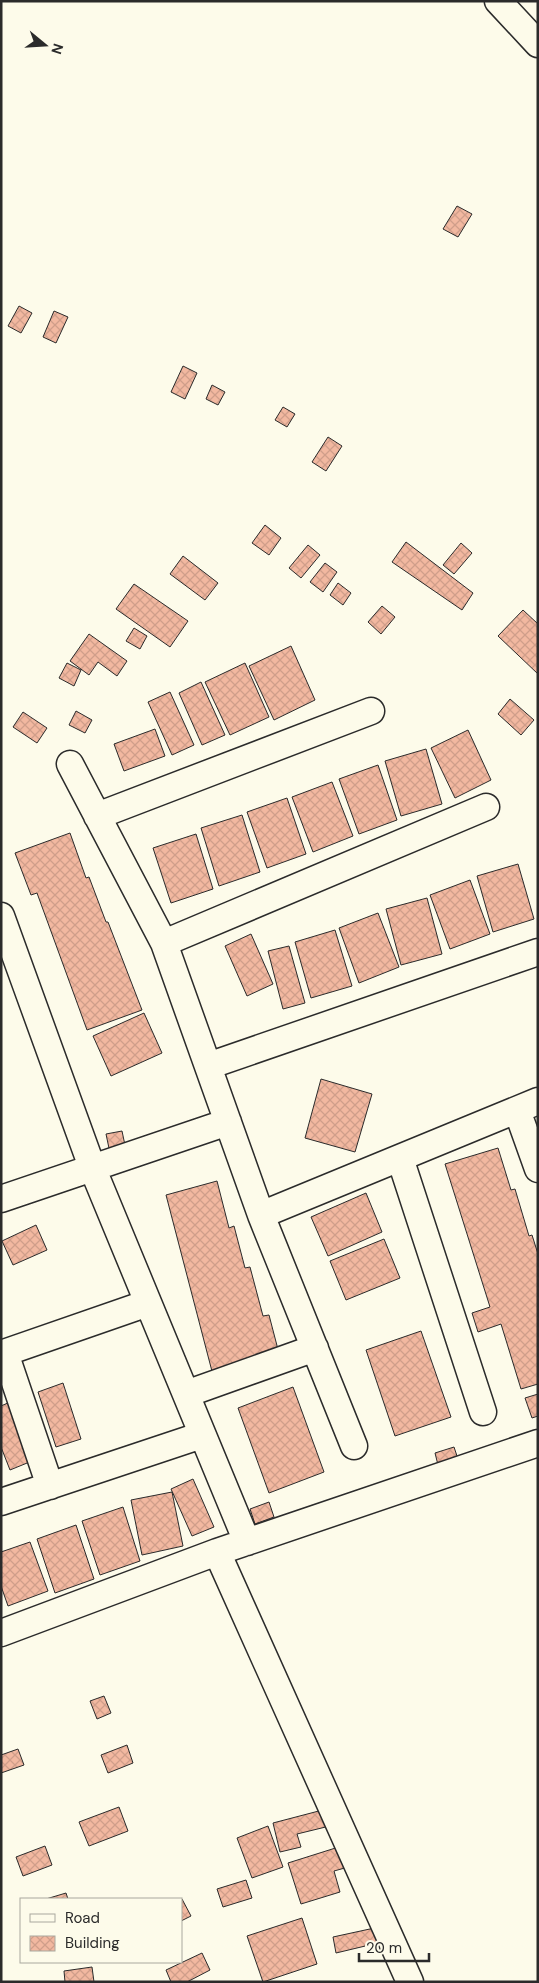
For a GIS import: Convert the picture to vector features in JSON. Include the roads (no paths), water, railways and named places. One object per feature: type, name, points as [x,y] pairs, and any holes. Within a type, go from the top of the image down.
[{"type":"street","points":[[498,1],[538,44]]},
{"type":"street","points":[[98,816],[371,711]]},
{"type":"street","points":[[70,764],[164,943],[261,1215],[354,1446]]},
{"type":"street","points":[[164,943],[486,807]]},
{"type":"street","points":[[1,916],[92,1167],[248,1542]]},
{"type":"street","points":[[208,1066],[538,952]]},
{"type":"street","points":[[261,1215],[527,1106],[538,1169]]},
{"type":"street","points":[[1,1198],[228,1122]]},
{"type":"street","points":[[400,1158],[482,1412]]},
{"type":"street","points":[[50,1486],[3,1353],[148,1304]]},
{"type":"street","points":[[186,1394],[315,1348]]},
{"type":"street","points":[[1,1502],[202,1434]]},
{"type":"street","points":[[1,1633],[217,1552],[538,1443]]},
{"type":"street","points":[[217,1552],[410,1982]]}]
